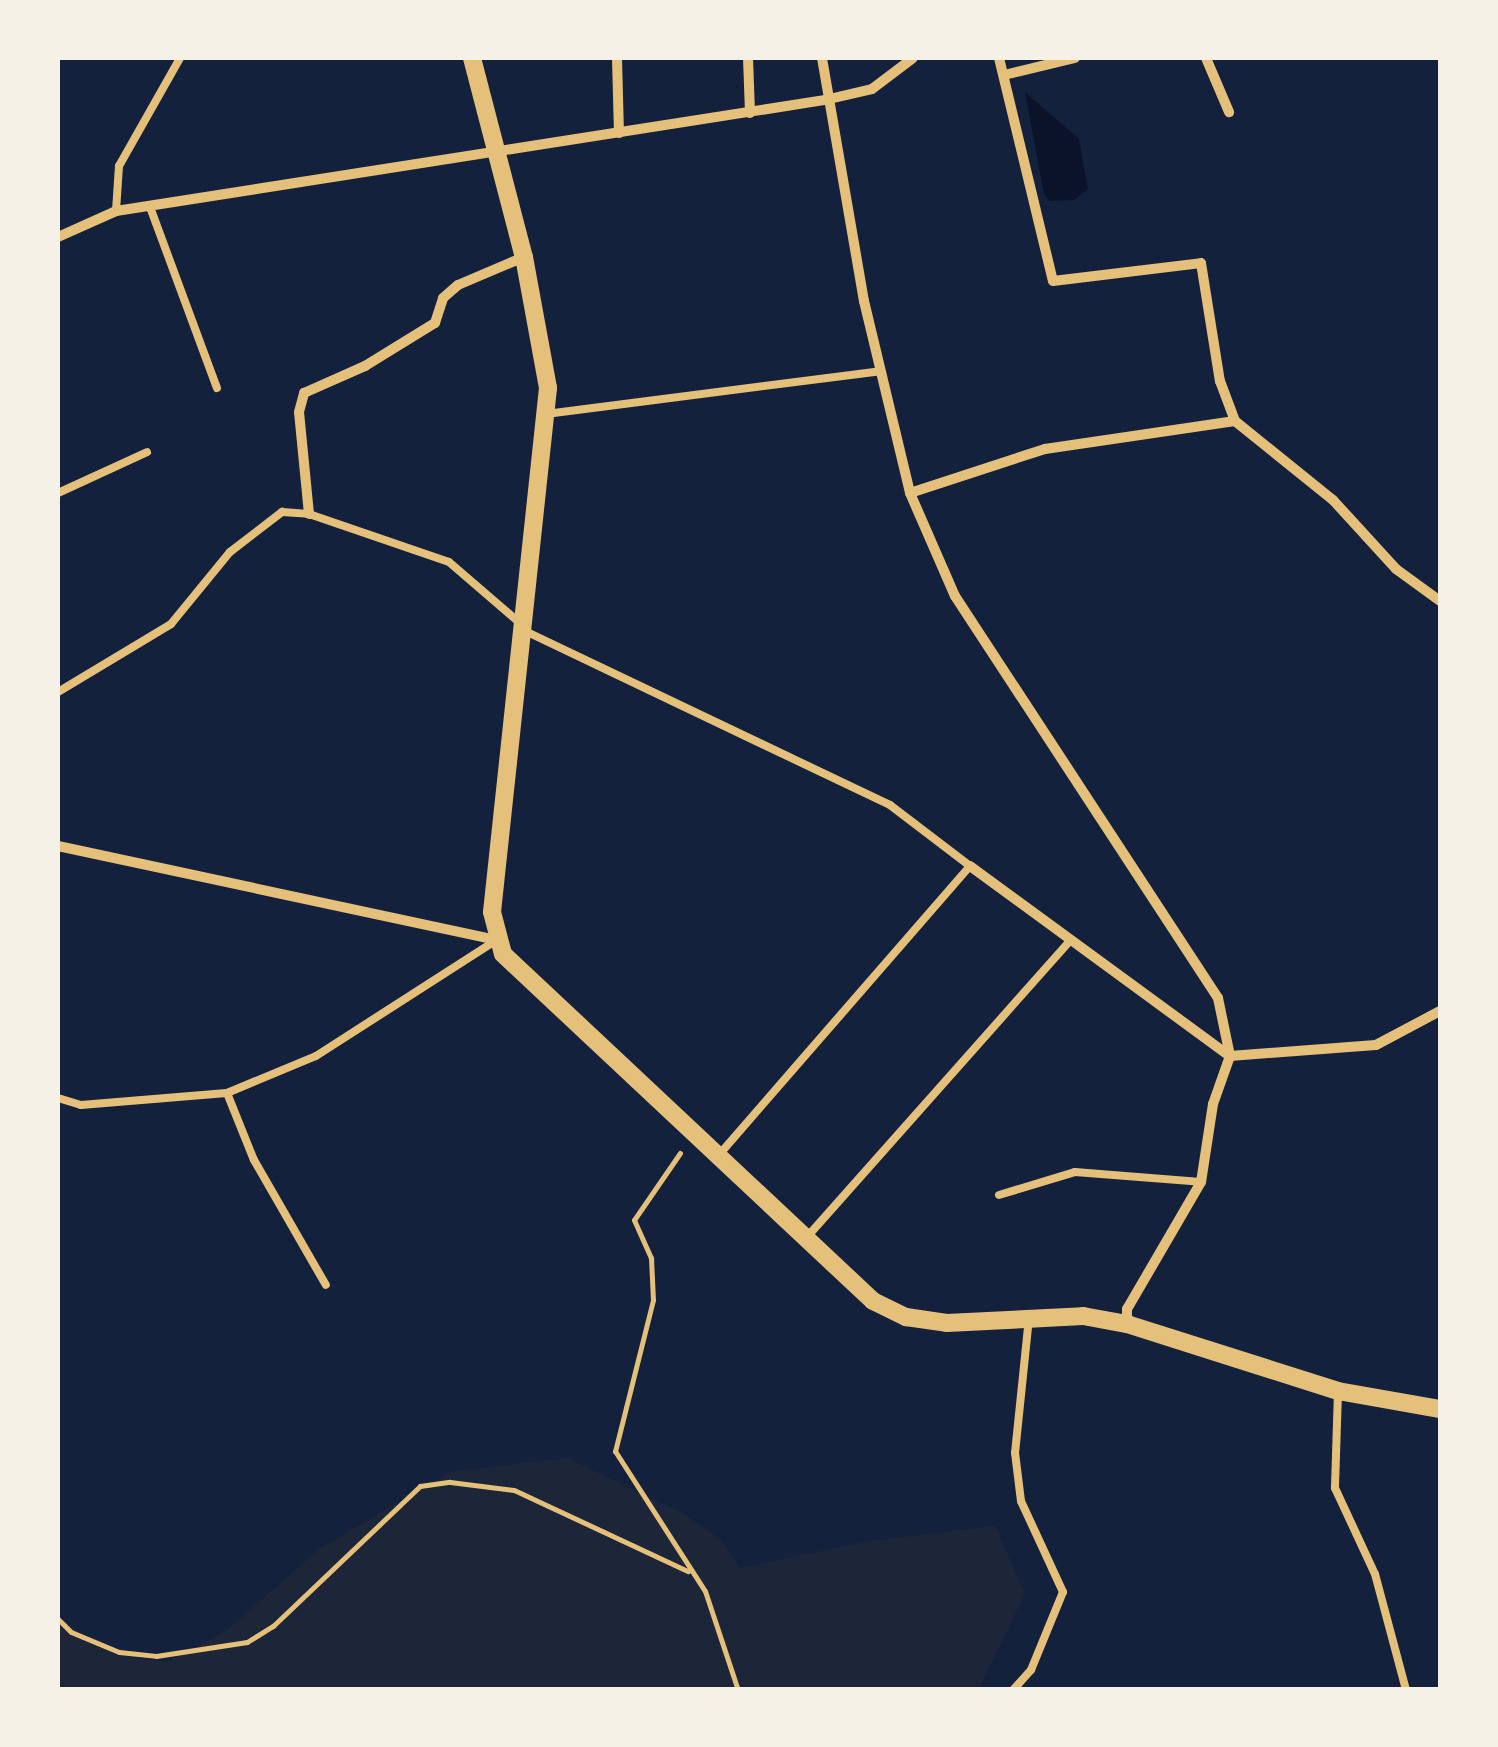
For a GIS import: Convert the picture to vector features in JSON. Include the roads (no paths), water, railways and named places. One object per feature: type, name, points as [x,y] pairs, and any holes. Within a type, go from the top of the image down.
[{"type":"street","points":[[472,58],[542,334],[546,414],[492,912],[496,940],[522,973],[692,1136],[873,1301],[906,1316],[947,1323],[1083,1316],[1127,1324],[1338,1391],[1440,1409]]},
{"type":"street","points":[[617,58],[619,133]]},
{"type":"street","points":[[748,58],[750,114]]},
{"type":"street","points":[[822,58],[825,100],[880,371],[910,493],[955,596],[1218,998],[1230,1056],[1214,1104],[1201,1182],[1127,1308],[1127,1324]]},
{"type":"street","points":[[58,237],[116,211],[825,100],[872,89],[913,58]]},
{"type":"street","points":[[1000,58],[1053,281],[1201,263],[1220,381],[1236,421],[1334,500],[1396,569],[1440,601]]},
{"type":"street","points":[[1004,75],[1075,58]]},
{"type":"street","points":[[1206,58],[1229,112]]},
{"type":"street","points":[[308,514],[299,412],[304,393],[435,323],[443,298],[458,285],[524,257]]},
{"type":"street","points":[[910,493],[1045,449],[1236,421]]},
{"type":"street","points":[[58,846],[496,940]]},
{"type":"street","points":[[970,866],[1230,1056],[1376,1045],[1440,1011]]},
{"type":"lane","points":[[116,211],[119,166],[180,58]]},
{"type":"lane","points":[[150,206],[216,388]]},
{"type":"lane","points":[[546,414],[880,371]]},
{"type":"lane","points":[[58,494],[147,452]]},
{"type":"lane","points":[[58,692],[171,624],[230,552],[264,522],[282,512],[308,514],[449,562],[523,628],[890,805],[970,866],[716,1158]]},
{"type":"lane","points":[[58,1098],[82,1104],[227,1093],[316,1056],[496,940]]},
{"type":"lane","points":[[805,1239],[1069,942]]},
{"type":"lane","points":[[227,1093],[254,1160],[326,1285]]},
{"type":"lane","points":[[999,1195],[1075,1172],[1201,1182]]},
{"type":"lane","points":[[1013,1690],[1031,1670],[1063,1592],[1021,1501],[1017,1469],[1029,1317]]},
{"type":"lane","points":[[1338,1391],[1335,1488],[1375,1574],[1406,1690]]}]
